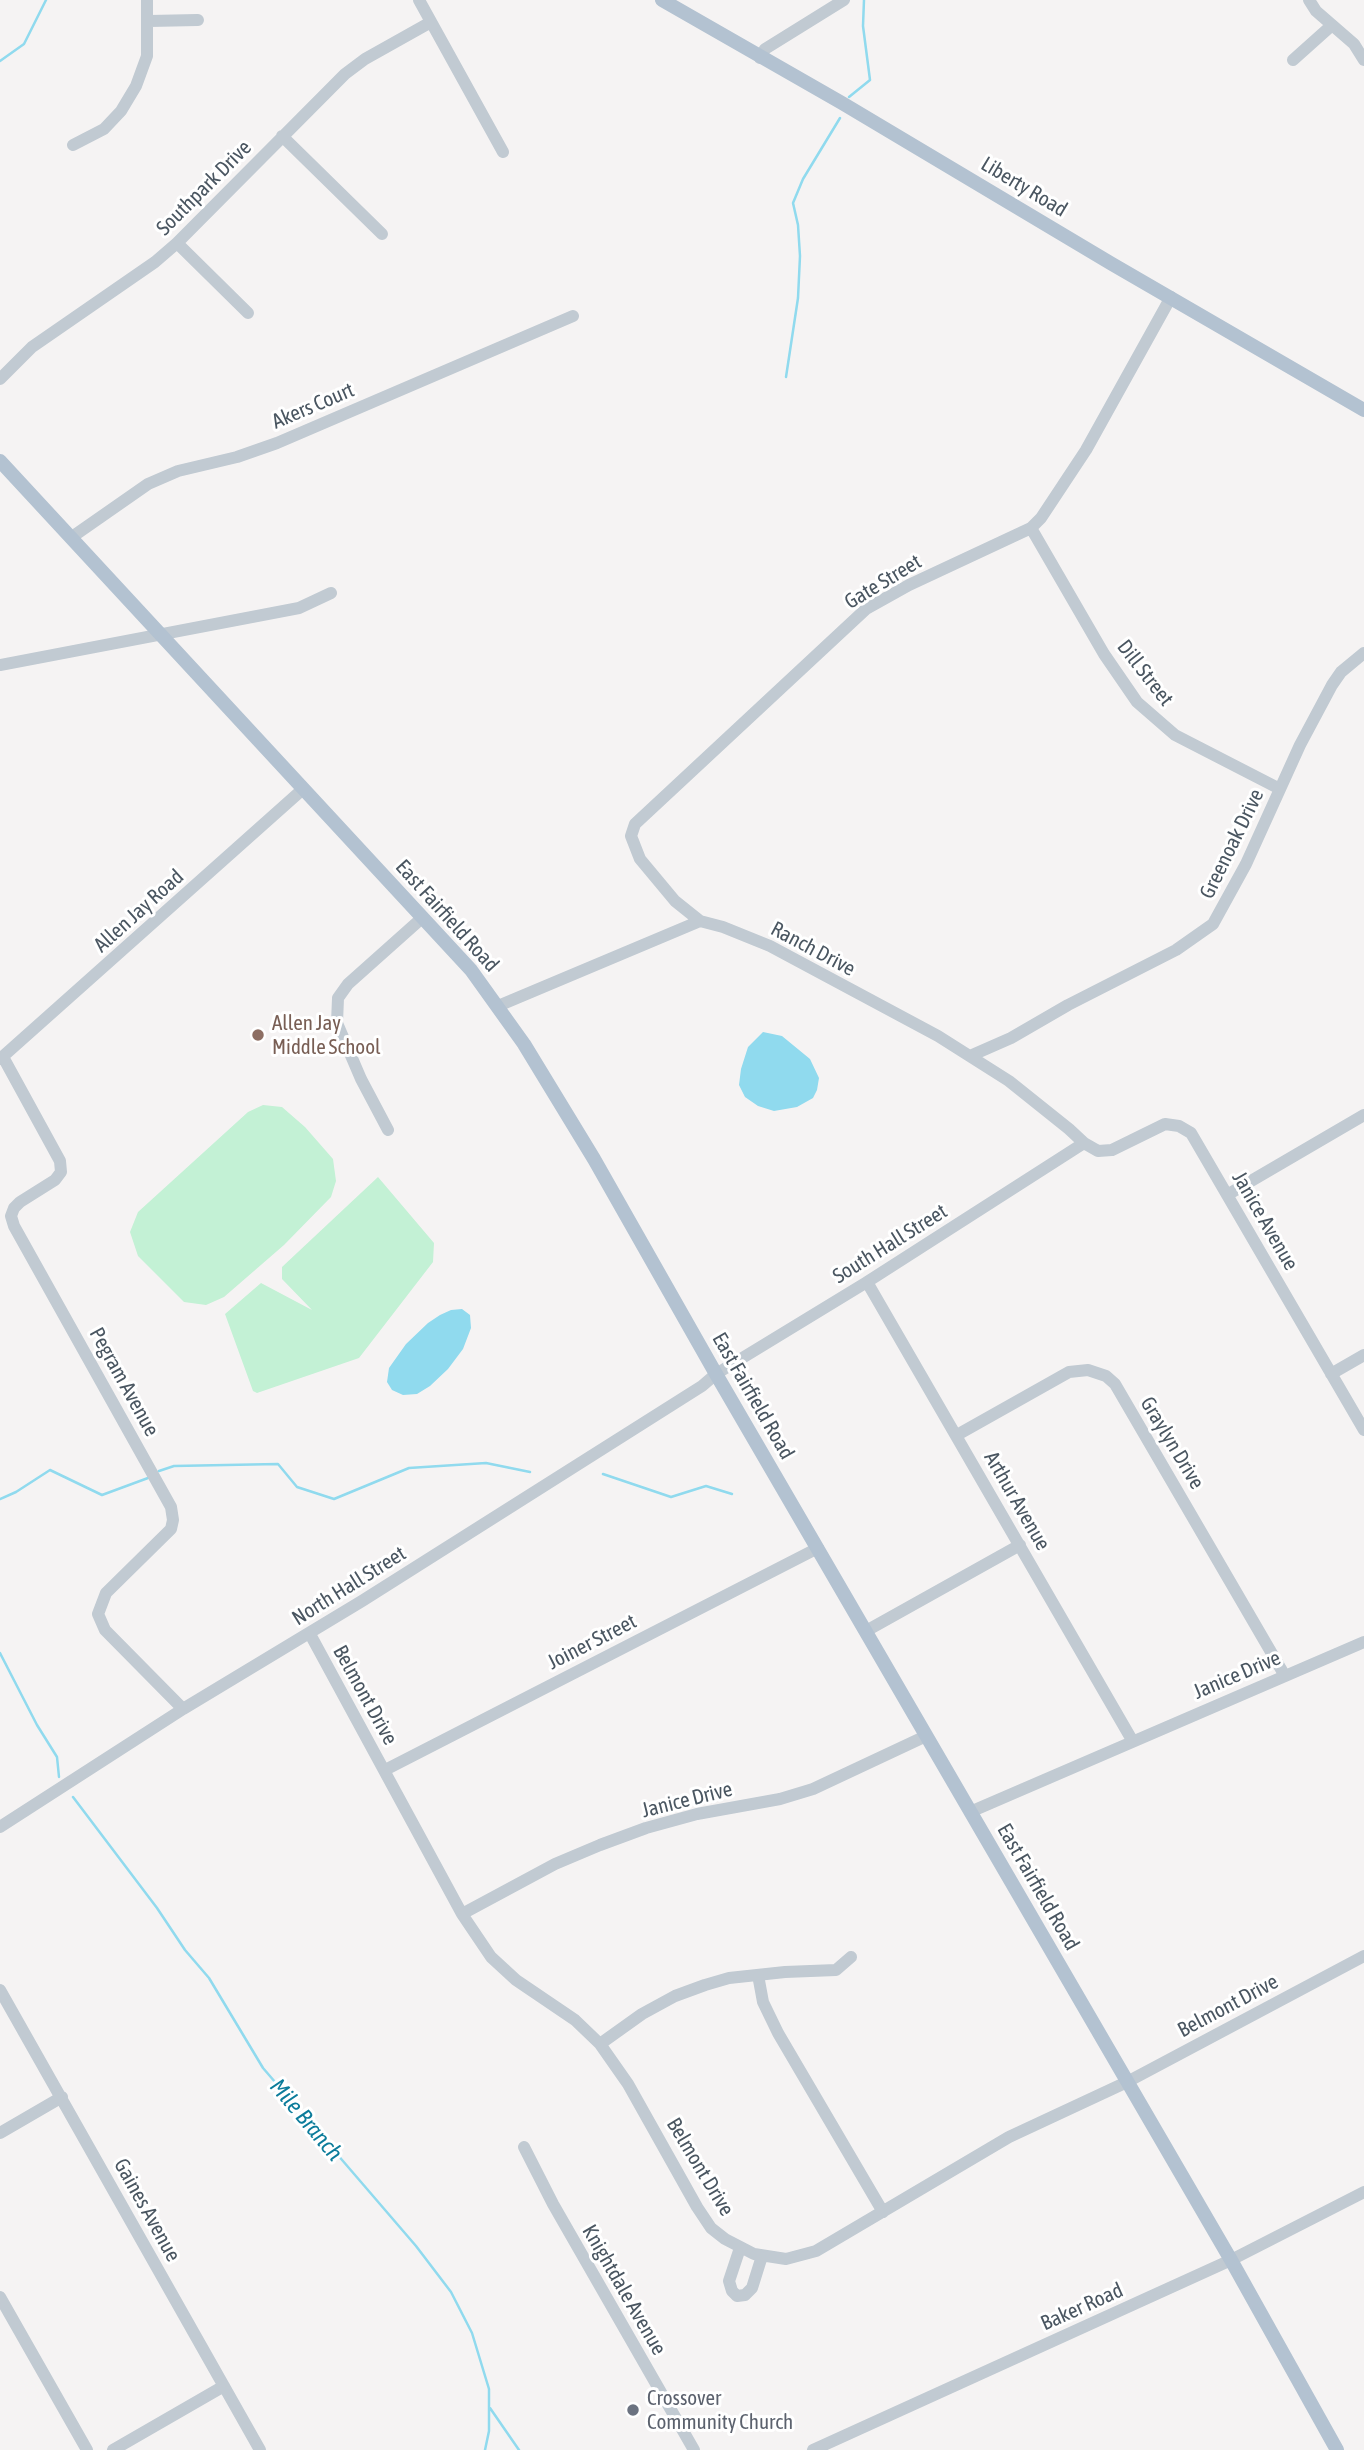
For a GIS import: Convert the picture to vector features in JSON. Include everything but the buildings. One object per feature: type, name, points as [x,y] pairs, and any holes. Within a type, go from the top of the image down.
[{"type":"main road","name":"Liberty Road","points":[[662,0],[1364,410]]},
{"type":"main road","name":"East Fairfield Road","points":[[0,461],[471,970],[498,1006],[594,1158],[716,1374],[1231,2260],[1337,2450]]},
{"type":"street","points":[[74,145],[104,129],[121,111],[136,86],[147,55],[147,0]]},
{"type":"street","points":[[419,0],[503,152]]},
{"type":"street","points":[[760,58],[765,49],[844,0]]},
{"type":"street","points":[[1309,0],[1331,26],[1354,44],[1364,60]]},
{"type":"street","points":[[149,20],[198,20]]},
{"type":"street","name":"Southpark Drive","points":[[0,379],[32,347],[155,262],[177,243],[345,74],[365,59],[430,22]]},
{"type":"street","points":[[1293,60],[1331,26]]},
{"type":"street","points":[[282,136],[382,234]]},
{"type":"street","points":[[177,243],[248,313]]},
{"type":"street","name":"Gate Street","points":[[700,921],[675,901],[640,859],[631,836],[635,824],[866,609],[909,585],[1031,528],[1041,518],[1086,450],[1171,297]]},
{"type":"street","name":"Akers Court","points":[[72,537],[148,484],[178,471],[237,457],[277,443],[573,316]]},
{"type":"street","name":"Dill Street","points":[[1031,528],[1104,654],[1138,702],[1175,735],[1280,789]]},
{"type":"street","points":[[0,665],[299,608],[331,593]]},
{"type":"street","name":"Greenoak Drive","points":[[970,1056],[1011,1038],[1068,1005],[1177,950],[1213,924],[1241,874],[1300,745],[1332,685],[1341,672],[1364,653]]},
{"type":"street","name":"Allen Jay Road","points":[[2,1058],[303,789]]},
{"type":"street","points":[[388,1130],[361,1079],[337,1023],[338,998],[348,984],[422,918]]},
{"type":"street","points":[[498,1006],[700,921]]},
{"type":"street","name":"Ranch Drive","points":[[700,921],[770,946],[938,1036],[1009,1082],[1084,1143]]},
{"type":"street","name":"Pegram Avenue","points":[[2,1058],[60,1161],[61,1172],[55,1180],[14,1208],[11,1216],[14,1226],[171,1507],[173,1520],[170,1529],[106,1593],[97,1614],[110,1636],[183,1709]]},
{"type":"street","points":[[1227,1195],[1364,1115]]},
{"type":"street","name":"Janice Avenue","points":[[1084,1143],[1098,1150],[1112,1150],[1165,1124],[1179,1126],[1191,1133],[1364,1430]]},
{"type":"street","name":"South Hall Street","points":[[716,1374],[867,1282],[1084,1143]]},
{"type":"street","name":"Arthur Avenue","points":[[867,1282],[1132,1740]]},
{"type":"street","points":[[1331,1374],[1364,1355]]},
{"type":"street","name":"Graylyn Drive","points":[[957,1435],[1069,1372],[1088,1370],[1106,1376],[1115,1384],[1285,1676]]},
{"type":"street","name":"North Hall Street","points":[[0,1827],[183,1709],[310,1634],[702,1386],[716,1374]]},
{"type":"street","points":[[866,1631],[1020,1545]]},
{"type":"street","name":"Joiner Street","points":[[385,1770],[818,1548]]},
{"type":"street","name":"Belmont Drive","points":[[310,1634],[462,1914],[491,1957],[516,1980],[575,2020],[600,2044],[628,2084],[711,2228],[740,2248],[762,2256],[786,2259],[816,2251],[1009,2137],[1127,2082],[1362,1962]]},
{"type":"street","name":"Janice Drive","points":[[970,1812],[1364,1642]]},
{"type":"street","name":"Janice Drive","points":[[462,1914],[555,1864],[600,1845],[646,1828],[697,1814],[780,1799],[813,1789],[926,1735]]},
{"type":"street","points":[[600,2044],[642,2014],[676,1996],[729,1978],[836,1970],[851,1957]]},
{"type":"street","points":[[758,1975],[763,2002],[778,2033],[883,2212]]},
{"type":"street","name":"Gaines Avenue","points":[[0,1990],[260,2450]]},
{"type":"street","points":[[0,2133],[62,2097]]},
{"type":"street","name":"Knightdale Avenue","points":[[524,2147],[552,2204],[694,2450]]},
{"type":"street","name":"Baker Road","points":[[813,2450],[1231,2260],[1364,2192]]},
{"type":"street","points":[[740,2248],[729,2281],[737,2296],[745,2295],[752,2288],[762,2256]]},
{"type":"street","points":[[0,2297],[87,2450]]},
{"type":"street","points":[[113,2450],[224,2386]]},
{"type":"green space","points":[[263,1105],[282,1107],[305,1127],[333,1159],[336,1181],[331,1197],[284,1245],[224,1297],[206,1305],[184,1302],[138,1256],[130,1232],[138,1212],[248,1112]]},
{"type":"green space","points":[[378,1177],[434,1243],[433,1262],[359,1358],[257,1393],[253,1391],[225,1314],[261,1283],[312,1310],[282,1279],[282,1267]]},
{"type":"water","points":[[763,1032],[782,1036],[810,1059],[819,1078],[813,1098],[797,1107],[774,1111],[758,1106],[745,1097],[739,1085],[741,1069],[748,1047]]},
{"type":"water","points":[[462,1309],[470,1315],[471,1328],[463,1349],[448,1369],[417,1394],[403,1395],[392,1390],[387,1382],[389,1368],[406,1344],[440,1315]]},
{"type":"waterway","points":[[0,61],[24,44],[46,0]]},
{"type":"waterway","points":[[849,97],[870,80],[863,26],[864,0]]},
{"type":"waterway","points":[[786,377],[798,298],[800,256],[793,203],[803,179],[840,118]]},
{"type":"waterway","points":[[159,1471],[174,1466],[278,1464],[297,1487],[334,1499],[409,1468],[486,1463],[530,1472]]},
{"type":"waterway","points":[[0,1499],[50,1470],[102,1495],[148,1478]]},
{"type":"waterway","points":[[603,1474],[671,1497],[706,1486],[732,1494]]},
{"type":"waterway","name":"Mile Branch","points":[[0,1653],[37,1725],[57,1757],[59,1777]]},
{"type":"waterway","name":"Mile Branch","points":[[73,1797],[157,1908],[185,1950],[209,1978],[263,2068],[416,2246],[451,2292],[472,2333],[489,2389],[489,2431],[485,2450]]},
{"type":"waterway","name":"Mile Branch","points":[[490,2408],[519,2450]]},
{"type":"place","name":"Allen Jay Middle School","points":[[258,1035]]},
{"type":"place","name":"Crossover Community Church","points":[[633,2410]]}]
